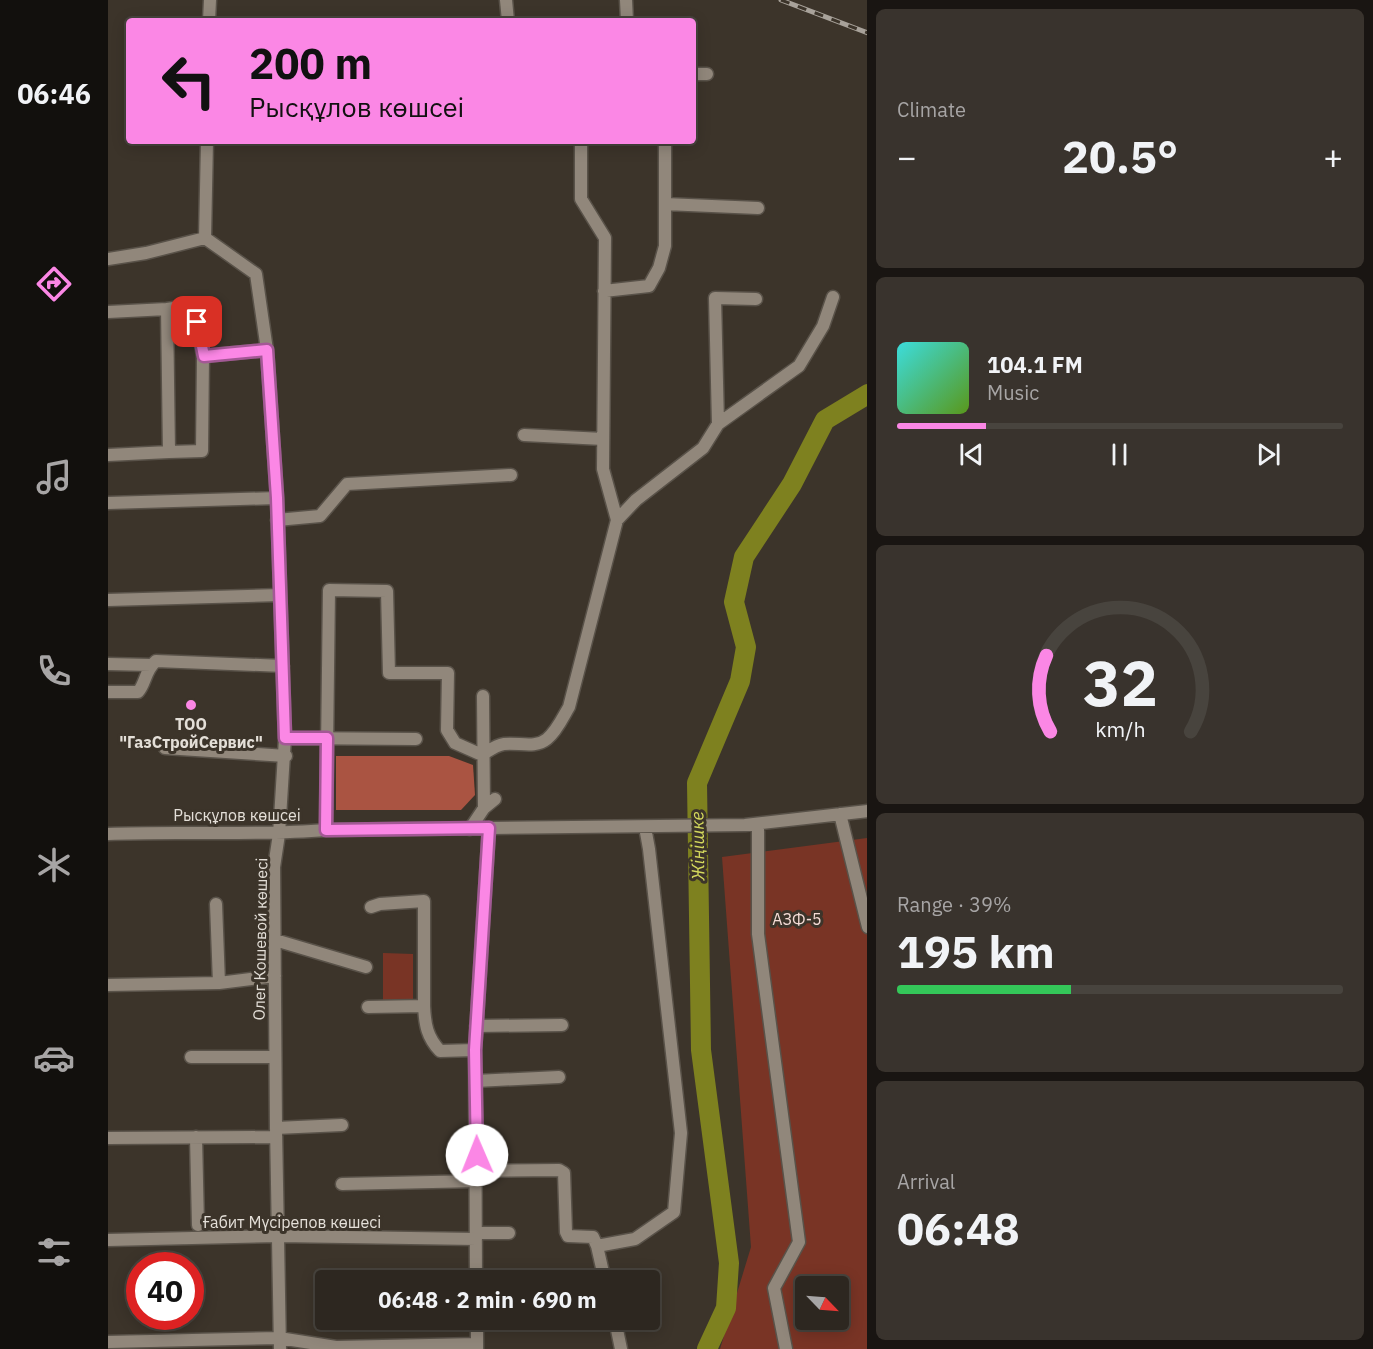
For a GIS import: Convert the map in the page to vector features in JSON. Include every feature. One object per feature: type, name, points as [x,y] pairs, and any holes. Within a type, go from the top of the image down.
[{"type":"street","points":[[209,18],[210,0]]},
{"type":"street","points":[[506,0],[508,18]]},
{"type":"street","points":[[626,0],[627,18]]},
{"type":"street","points":[[696,74],[706,74]]},
{"type":"street","points":[[108,259],[146,253],[205,238],[207,144]]},
{"type":"street","points":[[581,144],[581,199],[605,238],[603,469],[617,520]]},
{"type":"street","points":[[604,291],[649,286],[659,268],[664,246],[665,144]]},
{"type":"street","points":[[665,204],[758,208]]},
{"type":"street","name":"Олег Кошевой көшесі","points":[[205,238],[256,274],[267,350],[277,498],[285,738],[279,834],[274,867],[279,1343]]},
{"type":"street","points":[[482,754],[506,744],[532,745],[546,740],[559,725],[569,707],[617,520],[636,500],[704,448],[718,424],[799,366],[822,326],[833,297]]},
{"type":"street","points":[[718,424],[715,298],[756,299]]},
{"type":"street","points":[[108,312],[194,305],[204,356],[202,451],[108,455]]},
{"type":"street","points":[[167,309],[170,452]]},
{"type":"street","points":[[204,356],[267,350]]},
{"type":"street","points":[[524,435],[603,439]]},
{"type":"street","points":[[277,520],[320,516],[347,484],[511,476]]},
{"type":"street","points":[[108,503],[277,498]]},
{"type":"street","points":[[326,830],[330,590],[387,591],[389,673],[448,673],[447,730],[455,743],[482,754]]},
{"type":"street","points":[[108,600],[280,595]]},
{"type":"street","points":[[108,692],[138,692],[142,688],[151,665],[156,661],[283,666]]},
{"type":"street","points":[[108,663],[151,665]]},
{"type":"street","points":[[483,696],[484,807]]},
{"type":"street","points":[[285,738],[416,739]]},
{"type":"street","points":[[165,748],[285,756]]},
{"type":"street","points":[[470,829],[484,807],[495,799]]},
{"type":"street","name":"Рысқұлов көшсеі","points":[[108,834],[166,831],[279,834],[326,830],[752,824],[867,811]]},
{"type":"street","points":[[840,814],[867,927]]},
{"type":"street","points":[[752,824],[758,934],[799,1242],[774,1288],[786,1349]]},
{"type":"street","points":[[597,1246],[635,1239],[674,1212],[681,1133],[649,849],[650,827]]},
{"type":"street","points":[[476,1270],[475,1050],[489,828]]},
{"type":"street","points":[[371,907],[380,904],[424,901],[425,1026],[430,1040],[440,1051],[475,1050]]},
{"type":"street","points":[[216,904],[219,983]]},
{"type":"street","points":[[275,940],[366,968]]},
{"type":"street","points":[[108,985],[219,983],[275,976]]},
{"type":"street","points":[[368,1007],[424,1006]]},
{"type":"street","points":[[476,1026],[562,1025]]},
{"type":"street","points":[[191,1058],[275,1057]]},
{"type":"street","points":[[476,1081],[559,1077]]},
{"type":"street","points":[[108,1138],[196,1137],[342,1125]]},
{"type":"street","points":[[196,1137],[198,1225]]},
{"type":"street","points":[[342,1184],[559,1170],[564,1173],[566,1232],[568,1236],[593,1237],[602,1270]]},
{"type":"street","name":"Ғабит Мүсірепов көшесі","points":[[108,1240],[279,1236],[477,1236],[509,1233]]},
{"type":"street","points":[[108,1342],[279,1343],[336,1347],[477,1346],[477,1330]]},
{"type":"street","points":[[617,1330],[621,1349]]},
{"type":"green space","name":"АЗФ-5","points":[[867,838],[867,1349],[720,1349],[751,1247],[722,857]]},
{"type":"green space","points":[[383,953],[413,954],[413,1002],[383,1002]]},
{"type":"shaded area","points":[[336,756],[449,756],[473,765],[475,795],[461,810],[336,810]]},
{"type":"waterway","name":"Жіңішке","points":[[707,1349],[726,1308],[729,1263],[701,1050],[697,783],[740,681],[746,647],[734,602],[744,557],[792,484],[825,420],[867,395]]},
{"type":"railway","points":[[781,0],[867,33]]},
{"type":"place","name":"ТОО \"ГазСтройСервис\"","points":[[191,705]]},
{"type":"route","points":[[197,322],[204,356],[267,350],[277,498],[285,738],[327,738],[326,830],[489,828],[475,1050],[477,1155]]}]
